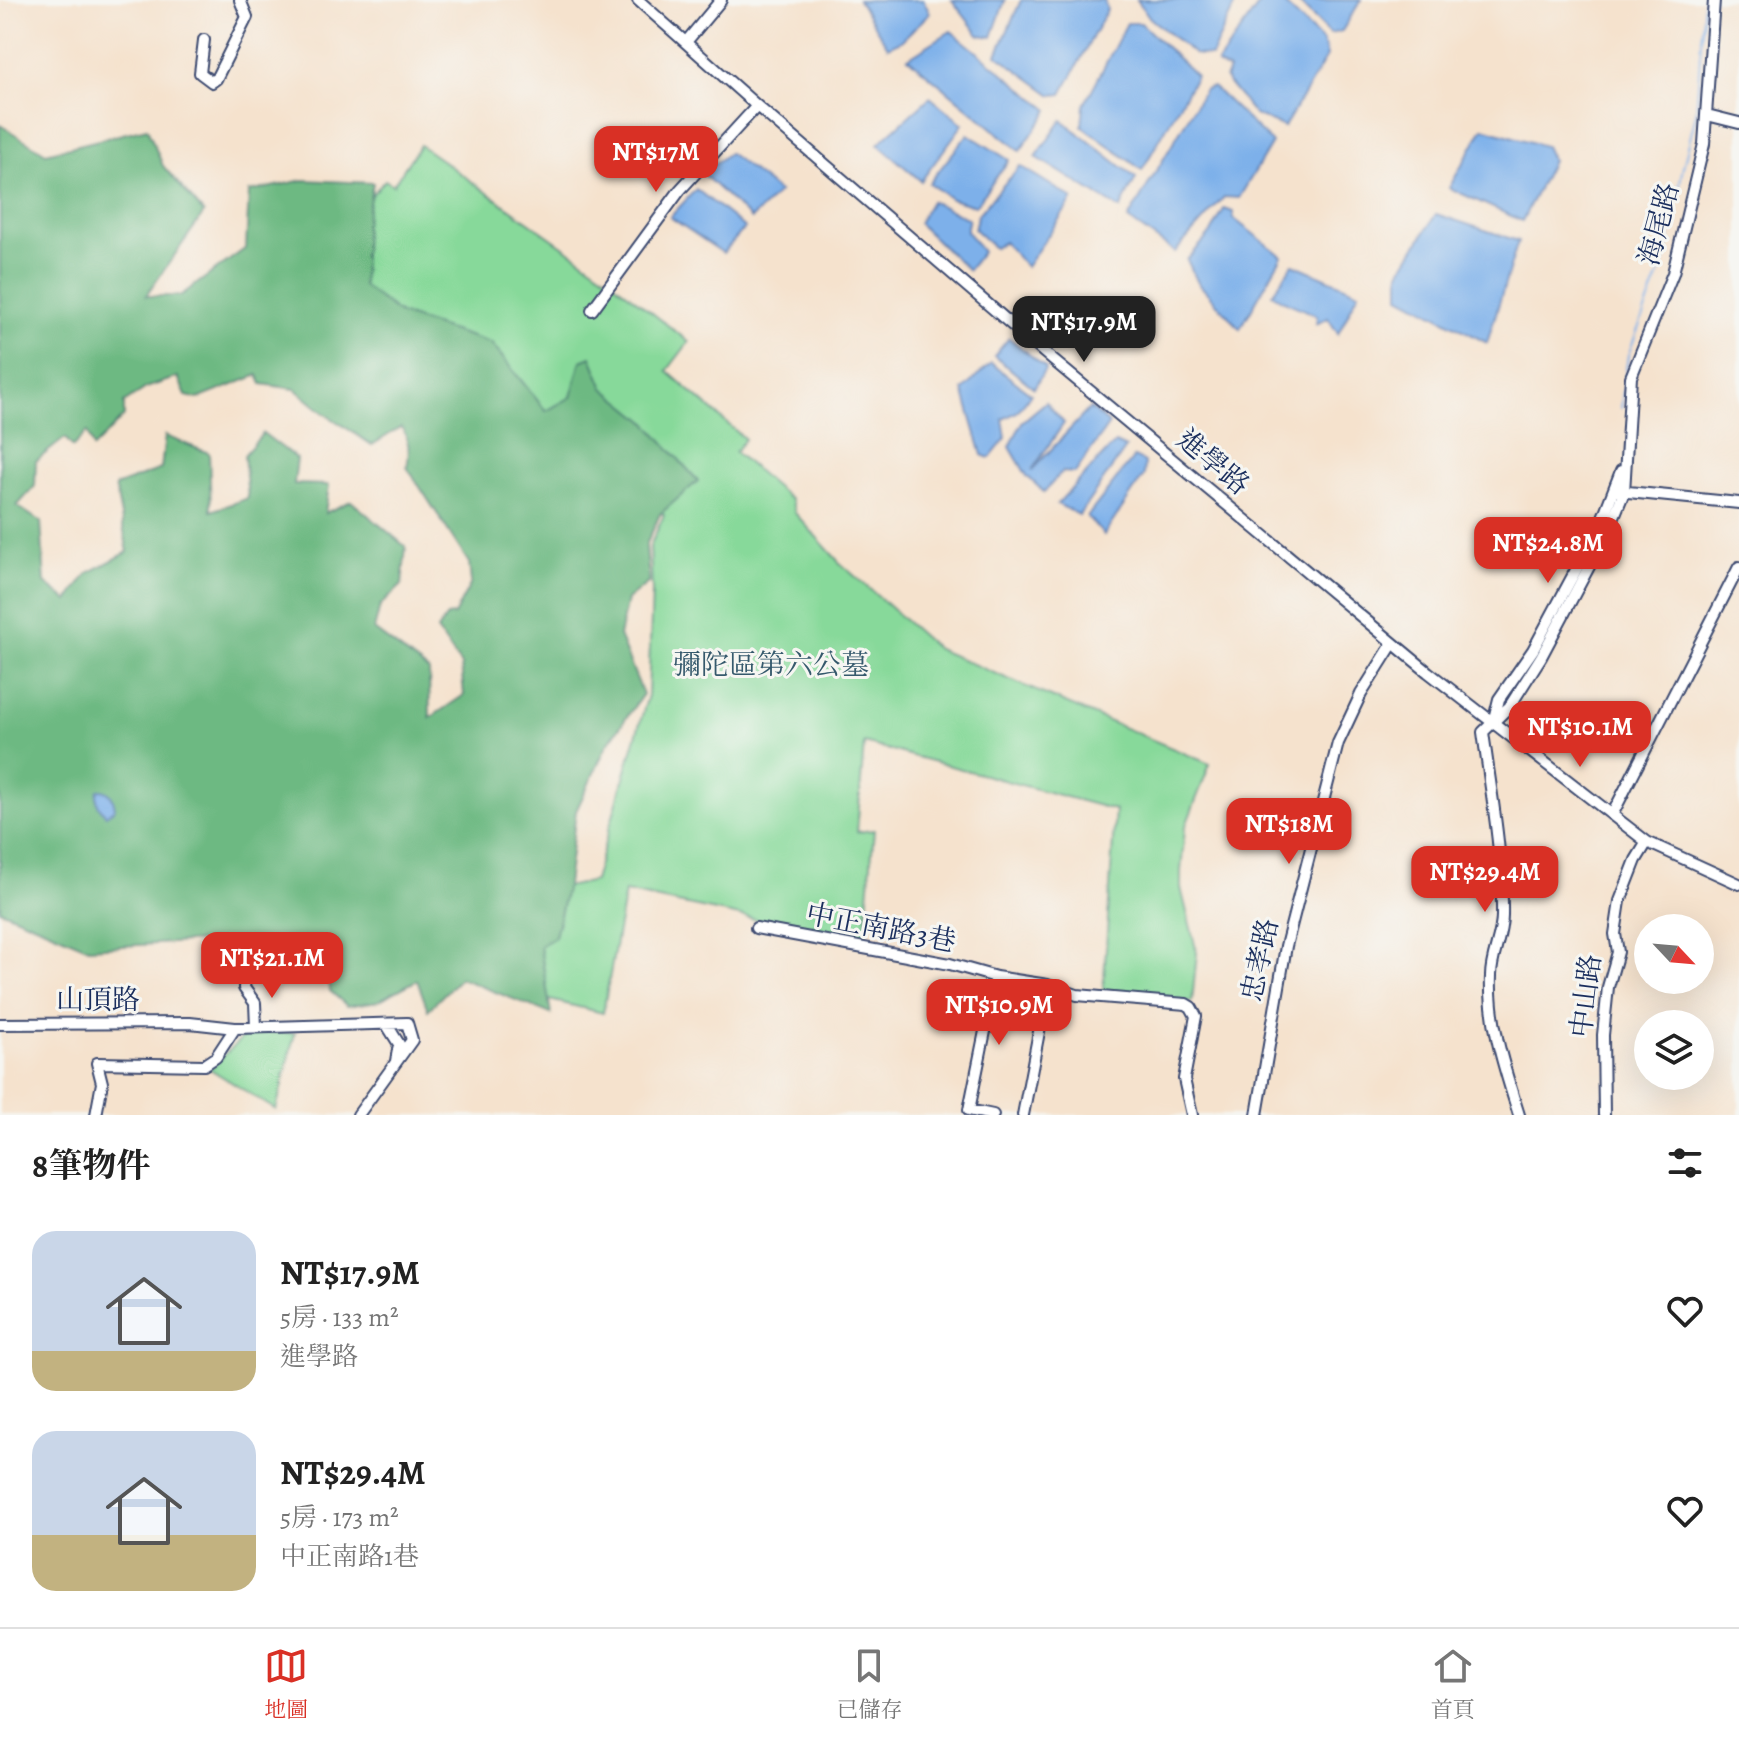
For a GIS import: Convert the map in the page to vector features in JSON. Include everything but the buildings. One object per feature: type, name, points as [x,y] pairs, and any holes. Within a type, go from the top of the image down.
[{"type":"street","points":[[204,40],[200,73],[212,82],[247,17],[240,0]]},
{"type":"street","name":"進學路","points":[[638,0],[1066,371],[1393,643],[1647,842],[1739,884]]},
{"type":"street","points":[[686,42],[721,0]]},
{"type":"street","name":"海尾路","points":[[1493,721],[1510,706],[1541,657],[1608,531],[1626,454],[1631,377],[1673,273],[1701,157],[1707,115],[1714,0]]},
{"type":"street","points":[[592,310],[680,190],[757,106]]},
{"type":"street","points":[[1707,115],[1739,123]]},
{"type":"street","points":[[1619,491],[1739,503]]},
{"type":"street","points":[[1612,815],[1739,567]]},
{"type":"street","name":"忠孝路","points":[[1257,1115],[1286,946],[1338,743],[1361,694],[1393,643]]},
{"type":"street","points":[[1493,721],[1483,732],[1497,839],[1503,917],[1491,972],[1490,995],[1496,1034],[1519,1115]]},
{"type":"street","name":"中山路","points":[[1604,1115],[1603,1035],[1608,987],[1618,952],[1615,934],[1636,860],[1647,842]]},
{"type":"street","name":"中正南路3巷","points":[[756,928],[950,964],[1092,997],[1186,1004],[1196,1016],[1184,1079],[1192,1115]]},
{"type":"street","points":[[245,976],[244,988],[255,1003],[256,1027]]},
{"type":"street","points":[[993,1115],[969,1110],[996,977]]},
{"type":"street","points":[[1023,1115],[1048,985]]},
{"type":"street","name":"山頂路","points":[[0,1024],[190,1023],[235,1028],[387,1025]]},
{"type":"street","points":[[358,1115],[396,1063],[412,1040],[407,1023],[387,1025],[399,1044],[396,1063]]},
{"type":"street","points":[[96,1115],[102,1083],[97,1063],[204,1065],[216,1057],[235,1028]]},
{"type":"green space","points":[[0,125],[46,153],[147,128],[163,166],[204,213],[146,296],[180,296],[246,248],[249,192],[303,180],[373,183],[365,224],[363,286],[400,314],[491,343],[546,411],[571,397],[581,361],[591,357],[604,388],[645,421],[698,481],[660,514],[646,545],[649,582],[627,600],[619,636],[643,694],[607,745],[576,811],[567,885],[555,937],[540,946],[551,1014],[460,978],[428,1010],[417,980],[378,1001],[347,1006],[330,991],[328,976],[301,956],[238,939],[89,948],[0,910]],"holes":[[[258,375],[262,384],[295,389],[372,445],[401,427],[404,432],[409,457],[407,467],[469,563],[471,583],[454,615],[447,616],[437,630],[461,665],[464,695],[430,718],[429,671],[374,630],[380,606],[402,585],[406,547],[351,501],[325,513],[329,485],[294,484],[297,459],[263,433],[244,455],[248,498],[211,511],[209,453],[165,436],[161,469],[115,486],[128,552],[88,573],[68,601],[45,583],[41,522],[17,506],[35,486],[36,461],[65,438],[73,447],[87,432],[93,448],[124,416],[124,403],[146,388],[178,377],[186,396],[198,399]]]},
{"type":"green space","name":"彌陀區第六公墓","points":[[420,145],[608,278],[689,342],[667,371],[745,439],[735,452],[791,500],[795,513],[839,562],[937,649],[1210,764],[1185,828],[1181,871],[1181,888],[1197,953],[1192,1002],[1103,994],[1115,810],[864,743],[857,832],[874,830],[864,942],[625,892],[603,1013],[529,995],[552,890],[594,881],[648,695],[652,591],[650,546],[664,515],[353,286],[358,210],[385,180],[393,185]]},
{"type":"green space","points":[[248,1032],[295,1033],[276,1110],[207,1067],[213,1066]]},
{"type":"water","points":[[858,0],[923,0],[930,13],[901,41],[888,47]]},
{"type":"water","points":[[952,0],[1005,0],[992,37],[979,35]]},
{"type":"water","points":[[1021,0],[1104,0],[1107,10],[1062,94],[1052,95],[997,55]]},
{"type":"water","points":[[1137,0],[1237,0],[1211,56],[1194,54],[1150,18]]},
{"type":"water","points":[[1262,0],[1280,0],[1323,41],[1327,56],[1284,127],[1255,115],[1225,79],[1229,70],[1217,64]]},
{"type":"water","points":[[1296,0],[1361,0],[1342,31],[1330,34]]},
{"type":"water","points":[[1127,23],[1141,23],[1196,76],[1142,170],[1082,126],[1084,105]]},
{"type":"water","points":[[951,31],[1049,110],[1020,151],[908,58]]},
{"type":"water","points":[[1213,87],[1272,143],[1239,198],[1224,197],[1175,252],[1128,219],[1205,89]]},
{"type":"water","points":[[930,97],[963,124],[921,181],[878,144]]},
{"type":"water","points":[[1062,120],[1136,178],[1120,209],[1036,157]]},
{"type":"water","points":[[1483,128],[1545,146],[1552,161],[1522,221],[1449,188]]},
{"type":"water","points":[[968,134],[1009,160],[975,206],[951,199],[929,183]]},
{"type":"water","points":[[729,153],[779,192],[751,219],[702,173]]},
{"type":"water","points":[[1020,166],[1073,199],[1026,267],[1004,242],[994,248],[974,229],[978,214]]},
{"type":"water","points":[[696,189],[745,228],[723,253],[670,217]]},
{"type":"water","points":[[931,201],[969,219],[966,230],[982,252],[968,270],[918,223]]},
{"type":"water","points":[[1224,209],[1233,212],[1233,218],[1282,256],[1240,329],[1198,283],[1187,260],[1211,233]]},
{"type":"water","points":[[1436,214],[1518,241],[1487,343],[1400,296],[1400,272]]},
{"type":"water","points":[[1293,264],[1359,292],[1338,334],[1328,318],[1316,324],[1317,316],[1272,294]]},
{"type":"water","points":[[1009,338],[1046,368],[1034,388],[994,356]]},
{"type":"water","points":[[991,363],[1031,394],[1017,412],[1003,419],[1006,438],[990,458],[982,455],[963,390]]},
{"type":"water","points":[[1046,402],[1064,423],[1032,470],[1090,408],[1109,424],[1075,473],[1062,472],[1044,492],[1027,476],[1010,447],[1022,422]]},
{"type":"water","points":[[1115,443],[1126,448],[1079,515],[1057,504]]},
{"type":"water","points":[[1134,457],[1145,462],[1144,475],[1104,535],[1087,517]]},
{"type":"water","points":[[98,790],[111,795],[114,801],[115,809],[106,815],[98,804]]},
{"type":"waterway","points":[[1621,408],[1628,355],[1665,259],[1696,114],[1704,0]]}]
